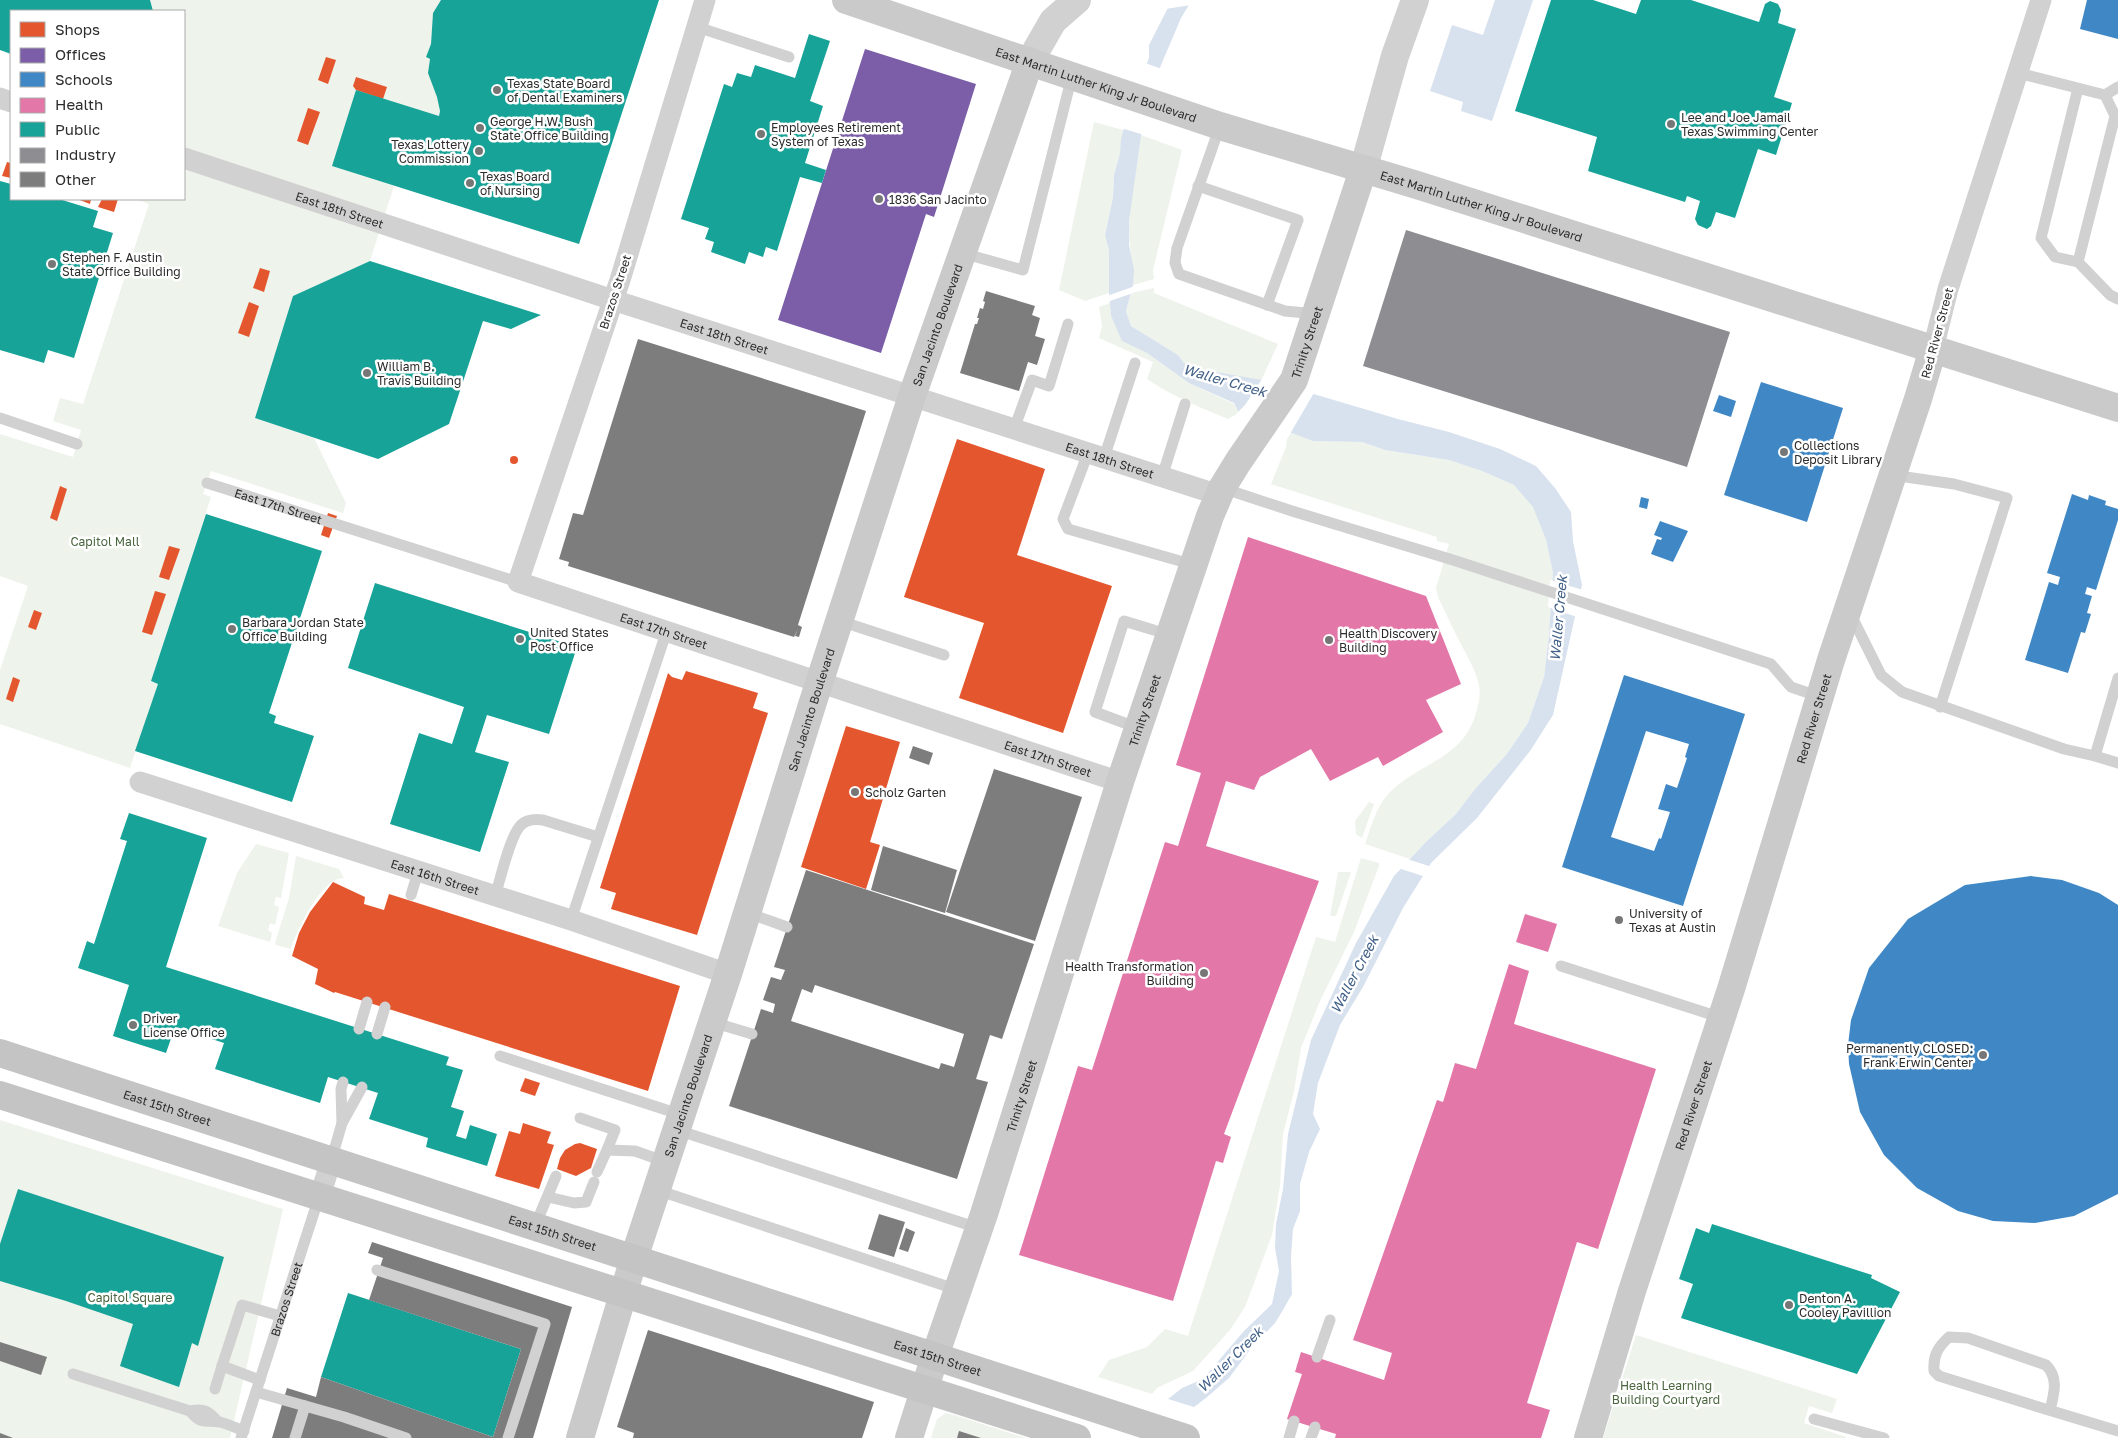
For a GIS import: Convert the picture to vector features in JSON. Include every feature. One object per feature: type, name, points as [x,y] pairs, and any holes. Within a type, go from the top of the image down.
[{"type":"main road","name":"East Martin Luther King Jr Boulevard","points":[[846,0],[1220,126],[1417,185],[2118,408]]},
{"type":"main road","name":"San Jacinto Boulevard","points":[[580,1438],[634,1258],[748,913],[820,681],[912,396],[1030,61]]},
{"type":"main road","name":"Trinity Street","points":[[910,1438],[1120,782],[1210,516],[1221,492],[1294,380],[1363,170]]},
{"type":"main road","name":"Red River Street","points":[[1588,1438],[1632,1291],[1722,1018],[1847,608],[1918,399],[1932,349]]},
{"type":"main road","name":"East 15th Street","points":[[0,1053],[1186,1438]]},
{"type":"main road","points":[[0,1095],[1077,1438]]},
{"type":"street","name":"Brazos Street","points":[[518,582],[613,300],[705,0]]},
{"type":"street","name":"San Jacinto Boulevard","points":[[1030,61],[1053,21],[1077,0]]},
{"type":"street","points":[[1404,27],[1405,0]]},
{"type":"street","name":"Trinity Street","points":[[1363,170],[1404,27],[1415,0]]},
{"type":"street","name":"Red River Street","points":[[1932,349],[1948,289],[2041,0]]},
{"type":"street","name":"East 18th Street","points":[[185,158],[613,300],[1096,456],[1162,477],[1221,492]]},
{"type":"street","name":"East 17th Street","points":[[518,582],[1120,782]]},
{"type":"street","name":"East 16th Street","points":[[140,782],[571,920],[728,974]]},
{"type":"street","name":"Brazos Street","points":[[320,1196],[331,1161]]},
{"type":"lane","points":[[697,27],[789,57]]},
{"type":"lane","points":[[2018,73],[2105,95],[2118,87]]},
{"type":"lane","points":[[962,253],[1023,270],[1081,80]]},
{"type":"lane","points":[[2078,88],[2041,238],[2055,257],[2078,262],[2110,295],[2118,299]]},
{"type":"lane","points":[[2078,262],[2115,116],[2105,95]]},
{"type":"lane","points":[[1220,126],[1177,248],[1175,263],[1179,274],[1285,311],[1316,314]]},
{"type":"lane","points":[[1198,186],[1298,220],[1268,305]]},
{"type":"lane","points":[[1014,429],[1032,380],[1049,386],[1068,324]]},
{"type":"lane","points":[[1135,363],[1096,456],[1063,519],[1068,529],[1194,565]]},
{"type":"lane","points":[[1162,477],[1185,404]]},
{"type":"lane","points":[[0,418],[77,444]]},
{"type":"lane","points":[[1892,475],[1954,484],[2008,498],[1940,707]]},
{"type":"lane","name":"East 17th Street","points":[[207,483],[518,582]]},
{"type":"lane","points":[[1221,492],[1292,511],[1453,560],[1771,664],[1791,687],[1820,697]]},
{"type":"lane","points":[[1847,608],[1874,664],[1891,685],[1902,692],[1940,707],[2064,749],[2118,763]]},
{"type":"lane","points":[[840,621],[944,655]]},
{"type":"lane","points":[[1138,728],[1095,712],[1124,621],[1170,635]]},
{"type":"lane","points":[[571,920],[667,630]]},
{"type":"lane","points":[[2095,756],[2118,678]]},
{"type":"lane","points":[[495,896],[514,835],[522,824],[535,819],[543,820],[598,837]]},
{"type":"lane","points":[[410,898],[418,872]]},
{"type":"lane","points":[[748,913],[787,927]]},
{"type":"lane","points":[[1561,966],[1722,1018]]},
{"type":"lane","points":[[359,1028],[368,1002]]},
{"type":"lane","points":[[377,1034],[385,1007]]},
{"type":"lane","points":[[712,1022],[752,1034]]},
{"type":"lane","points":[[500,1056],[978,1228]]},
{"type":"lane","points":[[342,1123],[341,1089],[343,1082]]},
{"type":"lane","points":[[331,1161],[342,1123],[362,1087]]},
{"type":"lane","points":[[548,1197],[574,1204],[586,1202],[615,1130],[580,1118]]},
{"type":"lane","points":[[607,1150],[635,1151],[666,1162]]},
{"type":"lane","points":[[535,1226],[556,1176]]},
{"type":"lane","points":[[657,1190],[958,1290]]},
{"type":"lane","name":"Brazos Street","points":[[243,1434],[320,1196]]},
{"type":"lane","points":[[377,1270],[544,1324],[508,1438]]},
{"type":"lane","points":[[215,1389],[242,1305],[280,1316]]},
{"type":"lane","points":[[1317,1357],[1330,1320]]},
{"type":"lane","points":[[2050,1410],[2054,1379],[2052,1371],[2046,1365],[1968,1338],[1949,1338],[1936,1352],[1934,1372],[1939,1376],[2118,1431]]},
{"type":"lane","points":[[222,1366],[260,1380]]},
{"type":"lane","points":[[73,1374],[190,1411],[200,1409],[209,1412],[217,1422],[243,1434]]},
{"type":"lane","points":[[256,1392],[406,1438]]},
{"type":"lane","points":[[294,1438],[305,1406]]},
{"type":"lane","points":[[1814,1418],[1884,1438]]},
{"type":"lane","points":[[1289,1438],[1294,1421]]},
{"type":"green space","name":"Capitol Mall","points":[[150,0],[441,0],[433,13],[431,44],[426,57],[430,59],[430,75],[440,109],[439,116],[381,98],[332,166],[394,186],[370,261],[293,296],[255,417],[314,438],[346,503],[343,513],[211,471],[203,494],[211,497],[151,681],[158,684],[130,768],[0,724],[0,670],[28,586],[0,576],[0,434],[73,457],[81,430],[53,421],[60,398],[83,404],[149,204],[138,200],[185,200],[185,10],[153,10]]},
{"type":"green space","points":[[1094,122],[1123,130],[1120,153],[1114,175],[1113,197],[1105,234],[1109,250],[1109,293],[1085,301],[1059,290]]},
{"type":"green space","points":[[1141,135],[1182,150],[1153,270],[1154,279],[1133,285],[1129,224]]},
{"type":"green space","points":[[1154,288],[1154,293],[1278,344],[1261,381],[1199,370],[1184,363],[1178,355],[1131,326],[1126,311],[1131,293]]},
{"type":"green space","points":[[1110,303],[1111,316],[1123,341],[1147,353],[1189,383],[1234,404],[1239,413],[1228,419],[1176,396],[1147,379],[1153,362],[1099,338],[1102,326],[1099,307]]},
{"type":"green space","points":[[1292,432],[1313,441],[1362,442],[1385,450],[1449,460],[1482,471],[1514,485],[1533,506],[1546,540],[1553,573],[1549,634],[1544,677],[1528,723],[1506,755],[1475,789],[1456,814],[1410,859],[1365,844],[1374,817],[1384,799],[1400,783],[1438,760],[1460,742],[1469,730],[1475,716],[1480,690],[1475,671],[1453,629],[1438,597],[1436,588],[1449,544],[1437,541],[1437,537],[1271,484],[1286,447],[1287,439]]},
{"type":"green space","points":[[1369,802],[1374,804],[1362,838],[1356,834],[1355,821]]},
{"type":"green space","points":[[256,844],[289,853],[281,898],[276,897],[274,905],[279,907],[275,925],[270,923],[268,930],[272,933],[270,942],[218,926],[237,873]]},
{"type":"green space","points":[[296,856],[339,869],[344,878],[335,880],[319,895],[304,918],[291,949],[276,945],[275,943],[289,898]]},
{"type":"green space","points":[[1361,858],[1379,863],[1379,866],[1354,932],[1320,1001],[1301,1048],[1294,1091],[1283,1134],[1280,1185],[1272,1235],[1245,1307],[1230,1330],[1193,1371],[1157,1388],[1152,1394],[1098,1377],[1109,1360],[1147,1347],[1165,1329],[1188,1336],[1316,937],[1335,942]]},
{"type":"green space","points":[[1338,872],[1351,872],[1336,916],[1330,916]]},
{"type":"green space","name":"Capitol Square","points":[[0,1120],[283,1209],[230,1438],[0,1438]]},
{"type":"green space","name":"Health Learning Building Courtyard","points":[[1636,1335],[1837,1399],[1832,1413],[1809,1406],[1804,1423],[1846,1438],[1603,1438]]},
{"type":"green space","points":[[946,1413],[1026,1438],[931,1438],[937,1419]]},
{"type":"water","name":"Waller Creek","points":[[1172,0],[1192,0],[1181,18],[1161,65],[1143,122],[1129,221],[1129,245],[1134,270],[1133,285],[1126,311],[1131,326],[1178,355],[1184,363],[1199,369],[1273,382],[1449,432],[1500,449],[1536,466],[1555,488],[1571,512],[1573,541],[1582,585],[1553,715],[1530,751],[1477,818],[1431,863],[1403,908],[1363,987],[1340,1025],[1318,1083],[1313,1114],[1320,1129],[1309,1152],[1300,1184],[1300,1211],[1293,1229],[1291,1256],[1292,1294],[1275,1323],[1252,1347],[1229,1378],[1206,1398],[1190,1410],[1150,1413],[1182,1388],[1203,1379],[1244,1331],[1272,1304],[1279,1271],[1275,1248],[1276,1224],[1283,1189],[1288,1134],[1311,1040],[1356,943],[1394,876],[1456,814],[1475,789],[1506,755],[1528,723],[1544,677],[1553,573],[1546,540],[1533,507],[1514,485],[1482,471],[1449,460],[1385,450],[1362,442],[1313,441],[1239,413],[1234,403],[1189,383],[1147,353],[1122,341],[1111,316],[1109,250],[1105,235],[1113,197],[1114,175],[1128,112],[1149,58],[1149,45]]},
{"type":"water","points":[[1495,0],[1533,0],[1492,121],[1461,111],[1463,102],[1430,91],[1452,25],[1483,35]]},
{"type":"pier","points":[[1170,0],[1195,0],[1192,5],[1165,9]]},
{"type":"pier","points":[[1145,63],[1162,69],[1152,97],[1144,135],[1121,128],[1133,85],[1140,77]]},
{"type":"pier","points":[[1135,286],[1133,293],[1107,302],[1107,296]]},
{"type":"pier","points":[[1262,379],[1274,379],[1315,391],[1290,434],[1236,414],[1245,405]]},
{"type":"pier","points":[[1550,580],[1583,590],[1577,617],[1548,607]]},
{"type":"pier","points":[[1407,859],[1432,867],[1426,877],[1398,868]]},
{"type":"pier","points":[[1165,1398],[1197,1408],[1192,1412],[1174,1438],[1124,1438],[1148,1411]]},
{"type":"building: Shops","points":[[326,57],[336,60],[328,84],[318,80]]},
{"type":"building: Shops","points":[[356,77],[387,87],[383,99],[356,90],[353,86]]},
{"type":"building: Shops","points":[[308,108],[320,112],[308,145],[297,141]]},
{"type":"building: Shops","points":[[7,162],[10,163],[10,178],[2,176]]},
{"type":"building: Shops","points":[[80,200],[91,200],[90,204]]},
{"type":"building: Shops","points":[[102,200],[118,200],[114,212],[98,207]]},
{"type":"building: Shops","points":[[260,268],[270,271],[264,292],[253,288]]},
{"type":"building: Shops","points":[[249,302],[259,306],[249,337],[238,333]]},
{"type":"building: Shops","points":[[957,439],[1045,469],[1017,555],[1112,586],[1063,733],[959,698],[984,623],[904,597]]},
{"type":"building: Shops","points":[[514,456],[518,460],[514,464],[510,460]]},
{"type":"building: Shops","points":[[60,486],[67,489],[57,521],[50,518]]},
{"type":"building: Shops","points":[[328,513],[337,516],[329,538],[321,535]]},
{"type":"building: Shops","points":[[169,546],[180,549],[169,580],[159,577]]},
{"type":"building: Shops","points":[[155,591],[166,594],[152,635],[142,632]]},
{"type":"building: Shops","points":[[34,610],[42,613],[36,630],[28,627]]},
{"type":"building: Shops","points":[[686,671],[758,693],[753,708],[768,713],[697,935],[611,909],[616,893],[600,888],[668,673],[672,677],[682,680]]},
{"type":"building: Shops","points":[[13,677],[20,680],[13,702],[6,699]]},
{"type":"building: Shops","name":"Scholz Garten","points":[[846,726],[900,742],[870,842],[880,845],[866,889],[801,867]]},
{"type":"building: Shops","points":[[333,882],[365,897],[364,904],[384,910],[389,894],[680,986],[648,1091],[334,993],[315,984],[318,969],[292,956],[299,933],[310,912]]},
{"type":"building: Shops","points":[[525,1078],[540,1083],[535,1096],[520,1091]]},
{"type":"building: Shops","points":[[523,1123],[551,1132],[547,1143],[554,1145],[539,1189],[495,1176],[509,1131],[520,1134]]},
{"type":"building: Shops","points":[[580,1143],[597,1149],[591,1168],[576,1176],[557,1169],[560,1158],[565,1150]]},
{"type":"building: Offices","name":"1836 San Jacinto","points":[[865,49],[976,84],[934,217],[926,214],[881,353],[778,320]]},
{"type":"building: Schools","points":[[2087,0],[2118,0],[2118,39],[2080,29]]},
{"type":"building: Schools","name":"Collections Deposit Library","points":[[1761,382],[1843,408],[1807,522],[1724,495]]},
{"type":"building: Schools","points":[[1719,395],[1736,401],[1731,417],[1713,411]]},
{"type":"building: Schools","points":[[2072,494],[2088,500],[2089,495],[2106,501],[2105,505],[2118,509],[2118,520],[2096,590],[2087,587],[2085,594],[2092,596],[2087,613],[2091,614],[2085,633],[2081,632],[2068,673],[2025,660],[2049,582],[2058,585],[2060,577],[2047,573]]},
{"type":"building: Schools","points":[[1641,497],[1649,499],[1647,509],[1639,507]]},
{"type":"building: Schools","points":[[1660,521],[1688,531],[1673,562],[1651,554],[1657,539],[1661,540],[1662,538],[1654,535]]},
{"type":"building: Schools","points":[[1624,675],[1745,714],[1683,906],[1562,867]],"holes":[[[1646,731],[1689,744],[1685,757],[1687,758],[1677,788],[1666,784],[1658,809],[1670,812],[1661,839],[1659,838],[1654,851],[1611,837]]]},
{"type":"building: Schools","name":"Permanently CLOSED: Frank Erwin Center","points":[[2031,876],[2062,880],[2099,893],[2118,905],[2118,1194],[2074,1216],[2035,1223],[1993,1221],[1958,1211],[1917,1188],[1884,1155],[1860,1112],[1849,1064],[1848,1045],[1851,1020],[1869,968],[1908,919],[1965,885]]},
{"type":"building: Health","points":[[1248,537],[1426,596],[1461,684],[1426,700],[1443,732],[1383,766],[1378,757],[1330,781],[1311,749],[1260,777],[1254,790],[1226,781],[1206,846],[1319,881],[1224,1134],[1231,1137],[1223,1163],[1216,1161],[1173,1301],[1019,1255],[1078,1066],[1092,1070],[1165,842],[1178,846],[1201,773],[1176,765]]},
{"type":"building: Health","points":[[1525,914],[1557,924],[1548,952],[1516,942]]},
{"type":"building: Health","points":[[1509,964],[1529,971],[1514,1024],[1656,1069],[1598,1249],[1577,1242],[1527,1403],[1550,1410],[1541,1438],[1335,1438],[1336,1434],[1287,1419],[1302,1374],[1295,1372],[1301,1352],[1384,1380],[1392,1353],[1353,1340],[1437,1100],[1443,1102],[1455,1063],[1476,1069]]},
{"type":"building: Public","points":[[0,0],[150,0],[153,10],[10,10],[10,54],[0,50]]},
{"type":"building: Public","name":"George H.W. Bush State Office Building","points":[[441,0],[659,0],[579,244],[332,166],[356,90],[439,116],[440,111],[437,97],[428,73],[430,59],[426,57],[431,44],[433,13]]},
{"type":"building: Public","name":"Lee and Joe Jamail Texas Swimming Center","points":[[1551,0],[1593,0],[1636,14],[1641,0],[1691,0],[1759,22],[1765,4],[1770,1],[1778,4],[1781,10],[1778,23],[1796,29],[1774,97],[1792,103],[1776,155],[1758,149],[1735,218],[1716,212],[1711,226],[1707,229],[1698,225],[1695,219],[1700,201],[1687,196],[1685,202],[1588,171],[1597,137],[1515,111]]},
{"type":"building: Public","name":"Employees Retirement System of Texas","points":[[809,34],[830,41],[810,101],[823,106],[805,163],[826,170],[822,183],[800,177],[777,251],[766,247],[763,257],[749,252],[745,264],[711,252],[714,242],[705,239],[709,228],[681,219],[724,84],[732,87],[737,73],[751,77],[755,65],[795,78]]},
{"type":"building: Public","name":"Stephen F. Austin State Office Building","points":[[0,181],[10,184],[10,200],[62,200],[98,211],[93,227],[113,233],[74,358],[48,350],[44,363],[0,350]]},
{"type":"building: Public","name":"William B. Travis Building","points":[[370,261],[541,315],[511,329],[483,321],[449,424],[378,459],[255,418],[293,296]]},
{"type":"building: Public","name":"Barbara Jordan State Office Building","points":[[206,514],[322,551],[269,713],[276,716],[274,723],[314,736],[292,802],[135,751],[158,684],[151,681]]},
{"type":"building: Public","points":[[375,583],[577,647],[549,734],[487,715],[475,752],[509,762],[480,852],[390,824],[419,733],[452,744],[464,707],[348,668]]},
{"type":"building: Public","points":[[129,813],[207,838],[166,967],[449,1057],[446,1065],[463,1070],[451,1107],[464,1111],[456,1136],[466,1139],[470,1125],[497,1134],[487,1166],[426,1147],[428,1138],[369,1119],[378,1093],[328,1077],[320,1103],[215,1069],[224,1043],[175,1027],[166,1053],[113,1036],[129,985],[78,968],[87,941],[94,944],[127,841],[120,839]]},
{"type":"building: Public","points":[[18,1189],[224,1257],[198,1346],[192,1343],[179,1387],[120,1366],[133,1324],[0,1281],[0,1244]]},
{"type":"building: Public","name":"Denton A. Cooley Pavillion","points":[[1712,1224],[1872,1275],[1871,1278],[1900,1292],[1857,1374],[1681,1318],[1693,1284],[1679,1279],[1696,1228],[1709,1233]]},
{"type":"building: Public","points":[[348,1293],[521,1349],[493,1437],[321,1377]]},
{"type":"building: Industry","points":[[1406,230],[1730,332],[1687,467],[1363,366]]},
{"type":"building: Other","points":[[986,291],[1035,306],[1032,315],[1040,318],[1035,336],[1045,339],[1037,365],[1028,362],[1019,391],[960,373],[975,324],[977,324],[979,318],[977,318],[980,308],[983,309]]},
{"type":"building: Other","points":[[638,339],[866,411],[798,625],[802,627],[799,637],[795,636],[798,629],[794,637],[568,566],[569,562],[559,559],[573,513],[583,515]]},
{"type":"building: Other","points":[[913,746],[933,753],[929,765],[909,758]]},
{"type":"building: Other","points":[[994,769],[1082,797],[1035,941],[946,912]]},
{"type":"building: Other","points":[[883,846],[957,870],[945,913],[871,890]]},
{"type":"building: Other","points":[[806,870],[1034,944],[1002,1039],[990,1035],[976,1079],[988,1082],[957,1179],[729,1106],[761,1009],[773,1013],[775,1004],[763,1000],[771,977],[781,980],[785,970],[774,967]],"holes":[[[815,985],[964,1034],[954,1067],[941,1063],[939,1069],[791,1021],[802,989],[812,993]]]},
{"type":"building: Other","points":[[879,1214],[905,1222],[894,1257],[868,1249]]},
{"type":"building: Other","points":[[906,1228],[915,1232],[908,1252],[899,1249]]},
{"type":"building: Other","points":[[372,1242],[572,1307],[533,1438],[272,1438],[287,1388],[316,1397],[321,1377],[493,1437],[521,1349],[369,1300],[383,1258],[368,1253]]},
{"type":"building: Other","points":[[648,1330],[874,1402],[862,1438],[633,1438],[634,1433],[617,1427]]},
{"type":"building: Other","points":[[0,1342],[47,1357],[41,1375],[0,1361]]},
{"type":"building: Other","points":[[959,1431],[981,1438],[957,1438]]},
{"type":"building: Other","points":[[0,1433],[13,1438],[0,1438]]},
{"type":"place","name":"Texas State Board of Dental Examiners","points":[[497,90]]},
{"type":"place","name":"Lee and Joe Jamail Texas Swimming Center","points":[[1671,124]]},
{"type":"place","name":"George H.W. Bush State Office Building","points":[[480,128]]},
{"type":"place","name":"Employees Retirement System of Texas","points":[[761,134]]},
{"type":"place","name":"Texas Lottery Commission","points":[[479,151]]},
{"type":"place","name":"Texas Board of Nursing","points":[[470,183]]},
{"type":"place","name":"1836 San Jacinto","points":[[879,199]]},
{"type":"place","name":"Stephen F. Austin State Office Building","points":[[52,264]]},
{"type":"place","name":"William B. Travis Building","points":[[367,373]]},
{"type":"place","name":"Collections Deposit Library","points":[[1784,452]]},
{"type":"place","name":"Barbara Jordan State Office Building","points":[[232,629]]},
{"type":"place","name":"United States Post Office","points":[[520,639]]},
{"type":"place","name":"Health Discovery Building","points":[[1329,640]]},
{"type":"place","name":"Scholz Garten","points":[[855,792]]},
{"type":"place","name":"University of Texas at Austin","points":[[1619,920]]},
{"type":"place","name":"Health Transformation Building","points":[[1204,973]]},
{"type":"place","name":"Driver License Office","points":[[133,1025]]},
{"type":"place","name":"Permanently CLOSED: Frank Erwin Center","points":[[1983,1055]]},
{"type":"place","name":"Denton A. Cooley Pavillion","points":[[1789,1305]]}]
